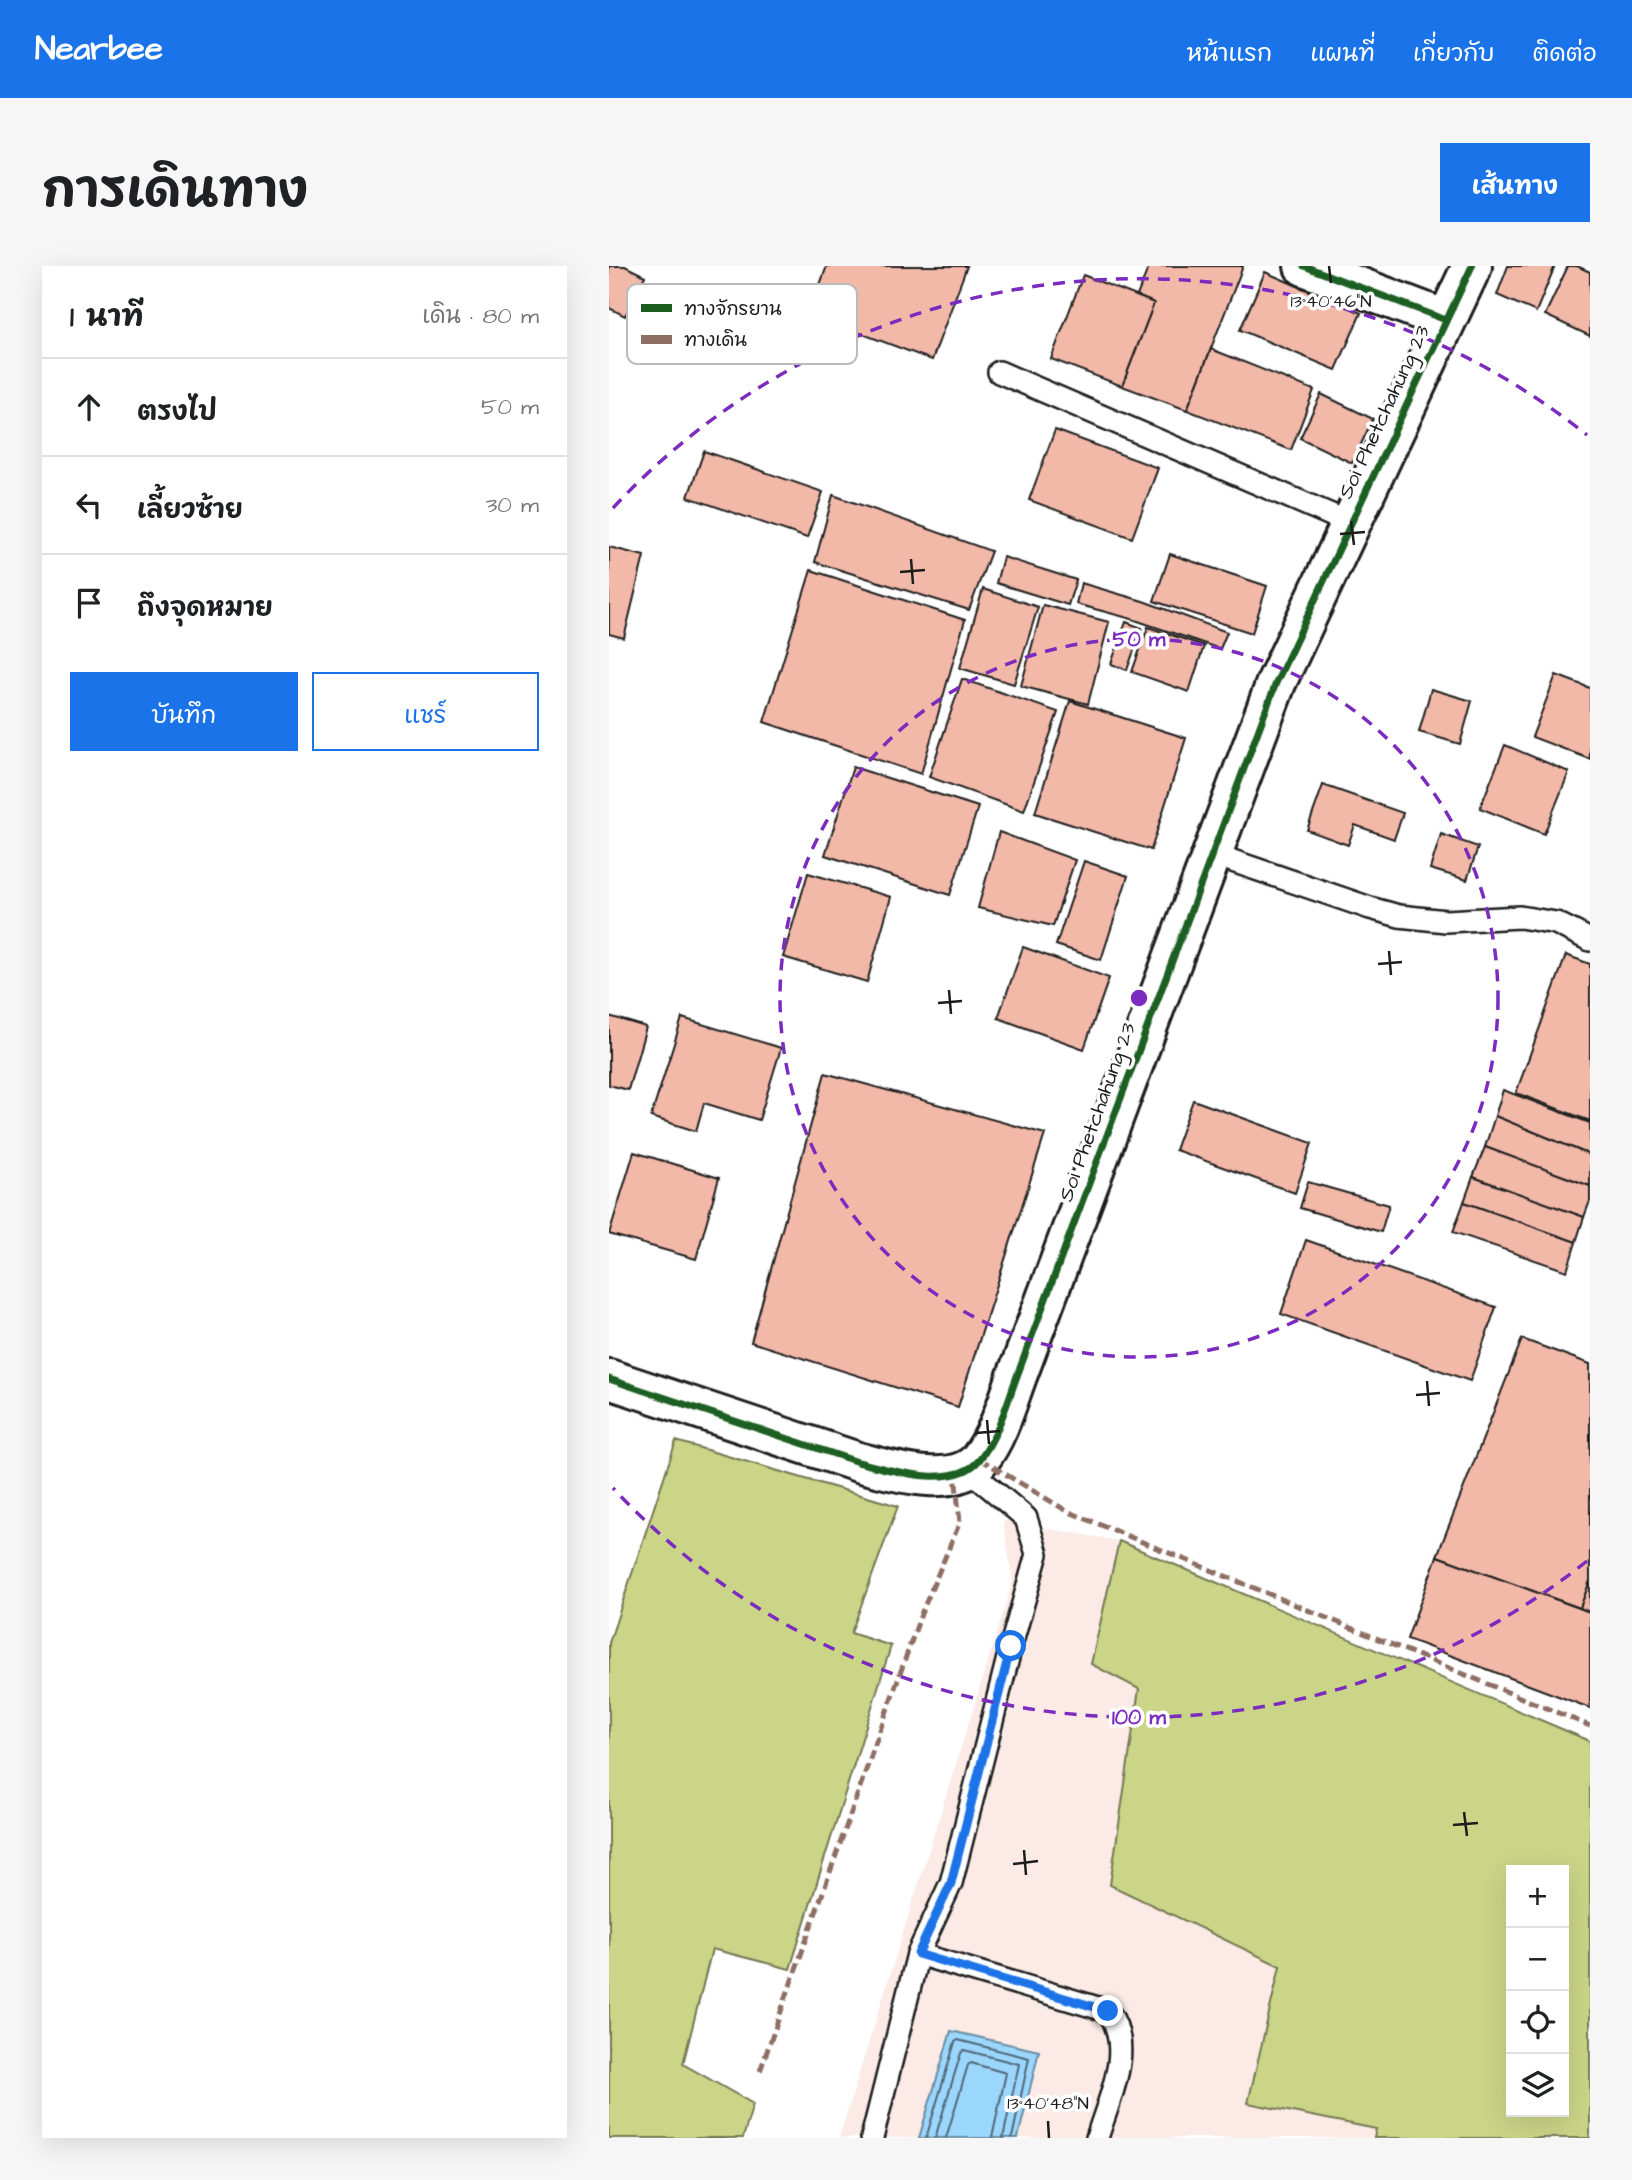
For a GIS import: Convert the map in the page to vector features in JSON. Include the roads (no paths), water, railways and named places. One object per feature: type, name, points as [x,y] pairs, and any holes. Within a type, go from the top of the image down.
[{"type":"street","points":[[1304,266],[1446,320]]},
{"type":"street","name":"Soi Phetchahung 23","points":[[969,1470],[981,1459],[998,1424],[1276,682],[1472,266]]},
{"type":"street","points":[[609,1379],[899,1473],[932,1477],[969,1470]]},
{"type":"lane","points":[[999,372],[1352,524]]},
{"type":"lane","points":[[1212,854],[1399,916],[1446,921],[1520,917],[1556,923],[1590,940]]},
{"type":"lane","points":[[871,2138],[918,1954],[951,1883],[1037,1554],[1025,1518],[969,1470]]},
{"type":"lane","points":[[918,1954],[1108,2011],[1117,2024],[1121,2040],[1120,2062],[1097,2138]]},
{"type":"water","points":[[951,2031],[1039,2051],[1018,2138],[919,2138]]}]
